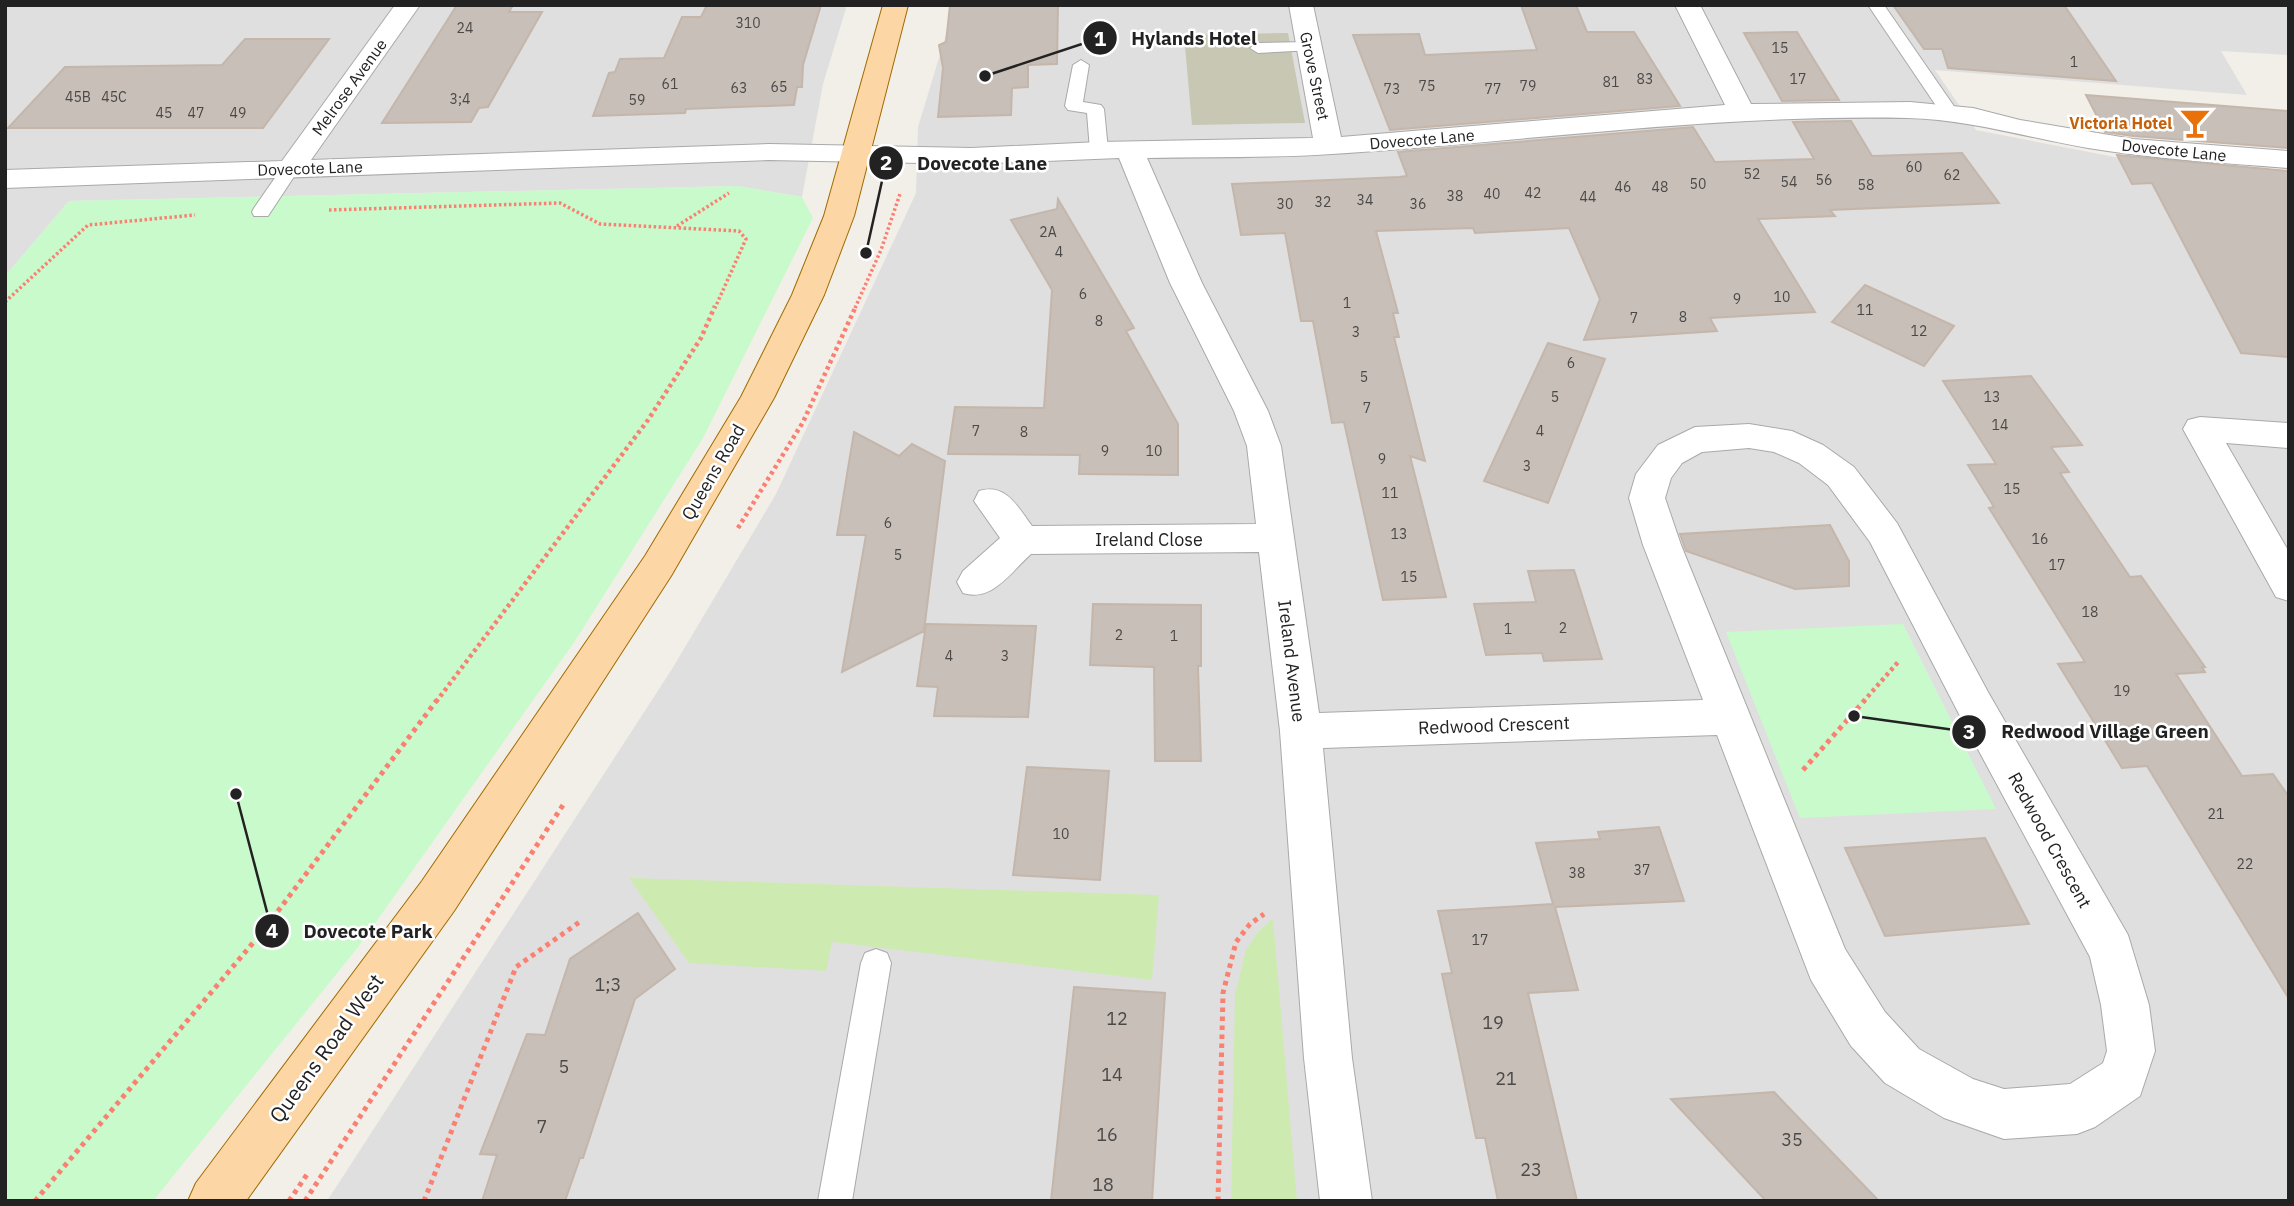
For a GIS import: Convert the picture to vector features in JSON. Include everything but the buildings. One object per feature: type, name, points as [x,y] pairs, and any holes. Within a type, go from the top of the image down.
[{"type":"main road","name":"Queens Road","points":[[438,895],[658,566],[757,398],[808,295],[839,216],[858,154],[896,5]]},
{"type":"main road","name":"Queens Road West","points":[[214,1201],[438,895]]},
{"type":"street","name":"Melrose Avenue","points":[[290,169],[408,5]]},
{"type":"street","name":"Grove Street","points":[[1301,5],[1307,47],[1329,146]]},
{"type":"street","points":[[1687,5],[1742,112]]},
{"type":"street","name":"Dovecote Lane","points":[[5,179],[755,153],[971,156],[1329,146],[1742,112],[1910,110],[1972,116],[2019,128],[2133,147],[2289,160]]},
{"type":"street","name":"Ireland Avenue","points":[[1114,150],[1251,411],[1264,446],[1301,731],[1313,906],[1346,1201]]},
{"type":"street","points":[[2289,436],[2200,429],[2289,586]]},
{"type":"street","name":"Redwood Crescent","points":[[1749,436],[1780,440],[1811,454],[1841,476],[1884,533],[2112,951],[2125,1005],[2131,1051],[2123,1079],[2077,1109],[2004,1114],[1962,1100],[1902,1066],[1868,1029],[1828,964],[1730,717],[1662,545],[1647,498],[1654,474],[1670,454],[1695,440],[1749,436]]},
{"type":"street","points":[[976,582],[1022,540],[992,501]]},
{"type":"street","name":"Ireland Close","points":[[1022,540],[1276,538]]},
{"type":"street","name":"Redwood Crescent","points":[[1301,731],[1730,717]]},
{"type":"lane","points":[[1876,5],[1951,115]]},
{"type":"lane","points":[[1258,48],[1307,47]]},
{"type":"lane","points":[[1081,65],[1074,106],[1095,109],[1114,150]]},
{"type":"lane","points":[[261,212],[290,169]]},
{"type":"lane","points":[[835,1201],[876,963]]},
{"type":"path","points":[[866,283],[881,250],[901,191]]},
{"type":"path","points":[[5,302],[88,225],[198,214],[560,203],[600,224],[727,229],[739,231],[746,239],[701,338],[648,420],[263,931],[35,1201]]},
{"type":"path","points":[[1766,809],[1933,625]]},
{"type":"path","points":[[1217,1201],[1223,993],[1236,942],[1250,924],[1268,912],[1313,906]]},
{"type":"path","points":[[424,1201],[516,967],[581,922]]},
{"type":"shaded area","points":[[5,5],[847,5],[823,84],[802,197],[738,186],[69,201],[5,276]]},
{"type":"shaded area","points":[[955,5],[2289,5],[2289,55],[2221,51],[2247,95],[1935,70],[1976,130],[2120,158],[2289,176],[2289,1201],[327,1201],[672,669],[776,494],[916,193],[918,127]]},
{"type":"shaded area","points":[[1288,33],[1305,123],[1192,125],[1184,35]]},
{"type":"green space","points":[[738,186],[802,197],[813,218],[703,438],[575,641],[359,946],[153,1201],[5,1201],[5,276],[69,201]]},
{"type":"green space","points":[[1903,624],[1996,809],[1800,818],[1726,632]]},
{"type":"green space","points":[[629,878],[1159,895],[1152,980],[832,942],[826,971],[689,963]]},
{"type":"green space","points":[[1273,919],[1297,1201],[1231,1201],[1235,995],[1246,950],[1258,932]]},
{"type":"place","name":"Hylands Hotel","points":[[985,76]]},
{"type":"place","name":"Victoria Hotel","points":[[2195,123]]},
{"type":"place","name":"Dovecote Lane","points":[[866,253]]},
{"type":"place","name":"Redwood Village Green","points":[[1854,716]]},
{"type":"place","name":"Dovecote Park","points":[[236,794]]}]
